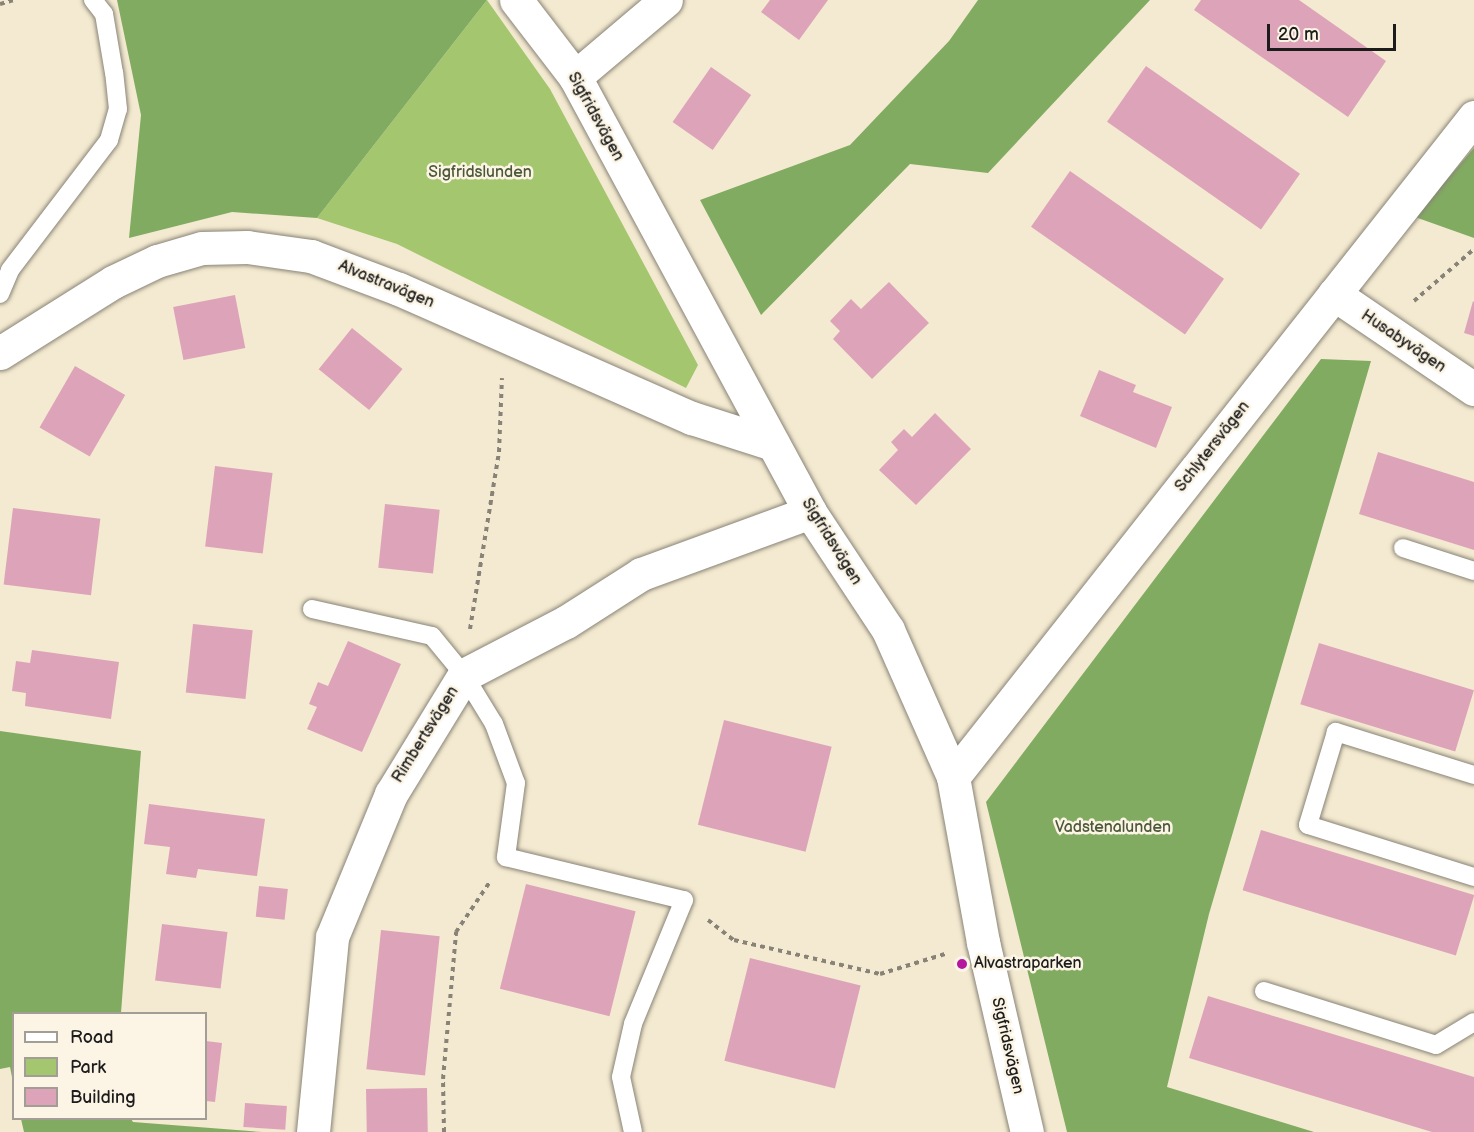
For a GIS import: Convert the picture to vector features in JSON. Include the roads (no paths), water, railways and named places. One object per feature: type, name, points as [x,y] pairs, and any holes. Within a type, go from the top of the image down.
[{"type":"street","name":"Sigfridsvägen","points":[[516,0],[574,77],[810,512],[888,630],[953,777],[982,942],[1027,1132]]},
{"type":"street","points":[[574,77],[666,0]]},
{"type":"street","name":"Schlytersvägen","points":[[953,777],[1474,117]]},
{"type":"street","name":"Alvastravägen","points":[[0,353],[113,282],[157,261],[202,248],[236,247],[311,256],[399,289],[692,418],[773,444]]},
{"type":"street","name":"Husabyvägen","points":[[1334,294],[1382,329],[1474,389]]},
{"type":"street","name":"Rimbertsvägen","points":[[313,1132],[332,937],[391,794],[464,675],[566,622],[641,574],[810,512]]},
{"type":"lane","points":[[0,294],[10,270],[109,140],[118,110],[114,73],[104,14],[93,0]]},
{"type":"lane","points":[[1403,548],[1474,571]]},
{"type":"lane","points":[[312,609],[432,636],[464,675],[494,724],[516,783],[506,857],[684,900],[633,1024],[621,1077],[633,1132]]},
{"type":"lane","points":[[1474,775],[1336,732],[1308,825],[1474,877]]},
{"type":"lane","points":[[1264,991],[1436,1045],[1474,1022]]},
{"type":"place","name":"Alvastraparken","points":[[962,964]]},
{"type":"park label","name":"Sigfridslunden","points":[[480,173]]},
{"type":"park label","name":"Vadstenalunden","points":[[1113,828]]}]
